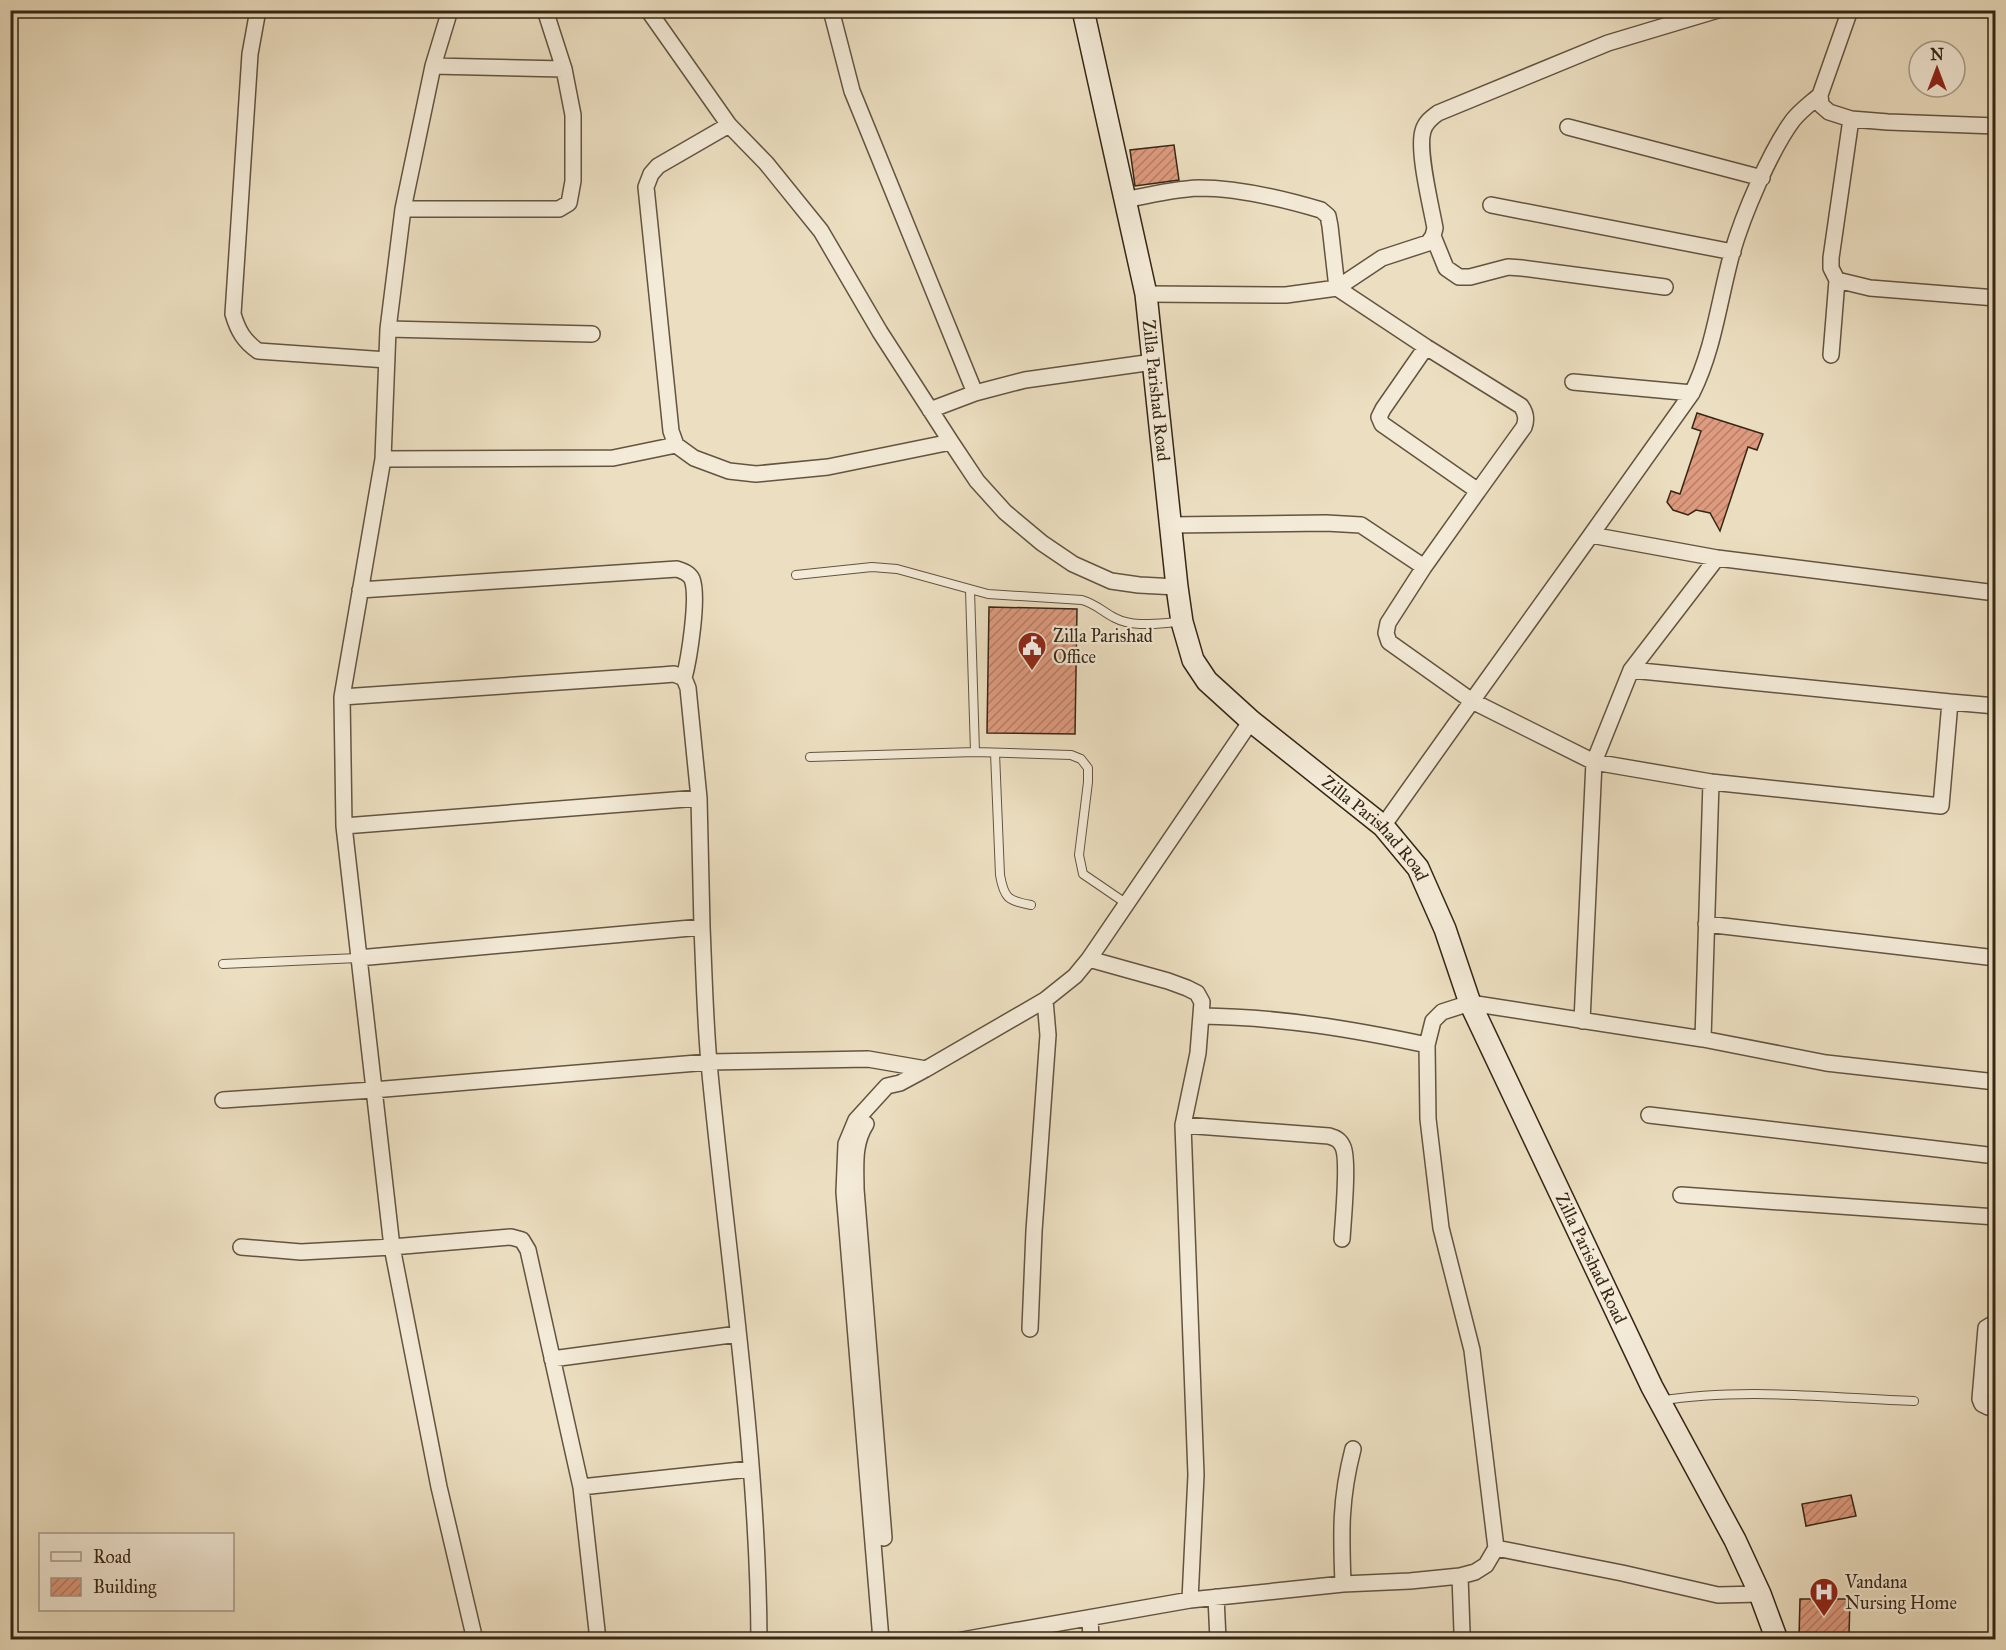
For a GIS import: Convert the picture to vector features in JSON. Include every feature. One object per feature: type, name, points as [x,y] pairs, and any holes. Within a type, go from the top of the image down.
[{"type":"main road","name":"Zilla Parishad Road","points":[[1083,10],[1146,294],[1177,587],[1182,622],[1193,660],[1207,681],[1251,721],[1383,826],[1418,868],[1445,929],[1470,1003],[1659,1401],[1735,1540],[1778,1640]]},
{"type":"street","points":[[258,10],[250,54],[233,314],[237,327],[246,342],[258,351],[387,360]]},
{"type":"street","points":[[450,10],[433,66],[403,209],[388,329],[383,459],[342,698],[344,826],[392,1247],[432,1453],[475,1640]]},
{"type":"street","points":[[403,209],[559,209],[569,203],[573,181],[573,115],[564,69],[545,10]]},
{"type":"street","points":[[648,10],[729,125],[774,172],[822,231],[880,332],[930,410],[977,481],[1005,512],[1042,543],[1073,564],[1111,581],[1177,587]]},
{"type":"street","points":[[831,10],[852,92],[975,393]]},
{"type":"street","points":[[1146,294],[1286,295],[1337,288],[1382,258],[1428,243],[1436,228],[1425,171],[1422,140],[1423,129],[1428,121],[1438,113],[1608,43],[1718,10]]},
{"type":"street","points":[[1850,10],[1820,94],[1821,105],[1829,112],[1851,119],[1995,126]]},
{"type":"street","points":[[433,66],[564,69]]},
{"type":"street","points":[[1383,826],[1692,393],[1700,377],[1708,350],[1733,252],[1762,178],[1785,131],[1795,117],[1820,94]]},
{"type":"street","points":[[1831,355],[1837,280],[1831,268],[1831,258],[1851,119]]},
{"type":"street","points":[[729,125],[658,166],[651,174],[646,187],[671,432],[676,445],[694,458],[729,471],[756,474],[828,467],[951,442]]},
{"type":"street","points":[[1568,127],[1762,178]]},
{"type":"street","points":[[1125,200],[1173,190],[1233,190],[1321,210],[1328,216],[1337,288],[1521,406],[1526,420],[1524,427],[1424,567],[1388,623],[1386,633],[1389,642],[1472,701],[1594,762],[1711,782],[1941,806],[1950,702]]},
{"type":"street","points":[[1491,205],[1733,252]]},
{"type":"street","points":[[1433,237],[1446,268],[1459,277],[1470,277],[1508,267],[1665,287]]},
{"type":"street","points":[[1837,280],[1870,288],[1995,298]]},
{"type":"street","points":[[388,329],[592,334]]},
{"type":"street","points":[[1426,347],[1383,409],[1380,417],[1382,424],[1478,491]]},
{"type":"street","points":[[930,410],[975,393],[1025,380],[1153,362]]},
{"type":"street","points":[[1573,382],[1692,393]]},
{"type":"street","points":[[383,459],[612,458],[676,445]]},
{"type":"street","points":[[1170,525],[1326,522],[1361,525],[1424,567]]},
{"type":"street","points":[[1591,535],[1717,558],[1995,593]]},
{"type":"street","points":[[1582,1021],[1594,762],[1631,670],[1717,558]]},
{"type":"street","points":[[360,590],[677,569],[687,572],[692,580],[694,594],[690,652],[684,678],[688,688],[699,798],[702,927],[709,1062],[750,1469],[759,1604],[759,1640]]},
{"type":"street","points":[[1631,670],[1995,706]]},
{"type":"street","points":[[342,698],[674,674],[684,678]]},
{"type":"street","points":[[881,1640],[844,1192],[846,1144],[856,1120],[887,1086],[900,1083],[926,1069],[1045,1000],[1075,976],[1127,904],[1251,721]]},
{"type":"street","points":[[1703,1039],[1711,782]]},
{"type":"street","points":[[344,826],[699,798]]},
{"type":"street","points":[[1706,924],[1995,957]]},
{"type":"street","points":[[358,958],[702,927]]},
{"type":"street","points":[[1089,959],[1187,988],[1197,993],[1202,1002],[1198,1053],[1184,1125],[1196,1475],[1190,1600]]},
{"type":"street","points":[[1030,1329],[1034,1231],[1048,1035],[1045,1000]]},
{"type":"street","points":[[964,1639],[1190,1600],[1343,1584],[1460,1576],[1475,1572],[1486,1564],[1496,1548],[1472,1350],[1441,1228],[1428,1119],[1427,1045],[1433,1021],[1442,1012],[1470,1003],[1703,1039],[1826,1063],[1995,1082]]},
{"type":"street","points":[[1202,1016],[1294,1021],[1352,1029],[1427,1045]]},
{"type":"street","points":[[223,1100],[374,1090],[709,1062],[868,1059],[926,1069]]},
{"type":"street","points":[[891,1640],[855,1155],[860,1132],[870,1116],[900,1083]]},
{"type":"street","points":[[1650,1115],[1995,1156]]},
{"type":"street","points":[[1184,1125],[1329,1136],[1338,1139],[1344,1149],[1345,1165],[1342,1239]]},
{"type":"street","points":[[1681,1195],[1995,1217]]},
{"type":"street","points":[[241,1247],[301,1252],[510,1237],[522,1240],[528,1250],[581,1487],[598,1640]]},
{"type":"street","points":[[1995,1322],[1986,1328],[1984,1335],[1980,1399],[1982,1404],[1988,1407],[1995,1406]]},
{"type":"street","points":[[552,1359],[738,1334]]},
{"type":"street","points":[[1343,1584],[1341,1506],[1353,1449]]},
{"type":"street","points":[[581,1487],[750,1469]]},
{"type":"street","points":[[1496,1548],[1718,1595],[1760,1594]]},
{"type":"street","points":[[1459,1640],[1462,1632],[1460,1576]]},
{"type":"street","points":[[1216,1597],[1218,1640]]},
{"type":"street","points":[[1090,1618],[1091,1640]]},
{"type":"lane","points":[[796,575],[872,567],[897,569],[988,594],[1082,600],[1094,603],[1114,618],[1128,623],[1182,622]]},
{"type":"lane","points":[[970,590],[975,752]]},
{"type":"lane","points":[[810,757],[975,752],[1071,755],[1081,759],[1088,768],[1079,855],[1083,874],[1127,904]]},
{"type":"lane","points":[[994,753],[1000,875],[1003,892],[1012,902],[1031,904]]},
{"type":"lane","points":[[223,964],[358,958]]},
{"type":"lane","points":[[1659,1401],[1694,1395],[1727,1394],[1914,1401]]},
{"type":"building","points":[[1174,145],[1179,180],[1135,186],[1130,150]]},
{"type":"building","points":[[1697,413],[1763,434],[1757,450],[1748,447],[1720,531],[1710,513],[1696,510],[1688,515],[1673,510],[1667,502],[1671,491],[1680,494],[1701,431],[1692,428]]},
{"type":"building","name":"Zilla Parishad Office","points":[[989,607],[1077,609],[1075,734],[987,733]]},
{"type":"building","points":[[1851,1495],[1856,1516],[1806,1526],[1802,1504]]},
{"type":"building","points":[[1800,1599],[1850,1599],[1849,1635],[1799,1638]]},
{"type":"place","name":"Zilla Parishad Office","points":[[1032,672]]},
{"type":"place","name":"Vandana Nursing Home","points":[[1824,1618]]}]
